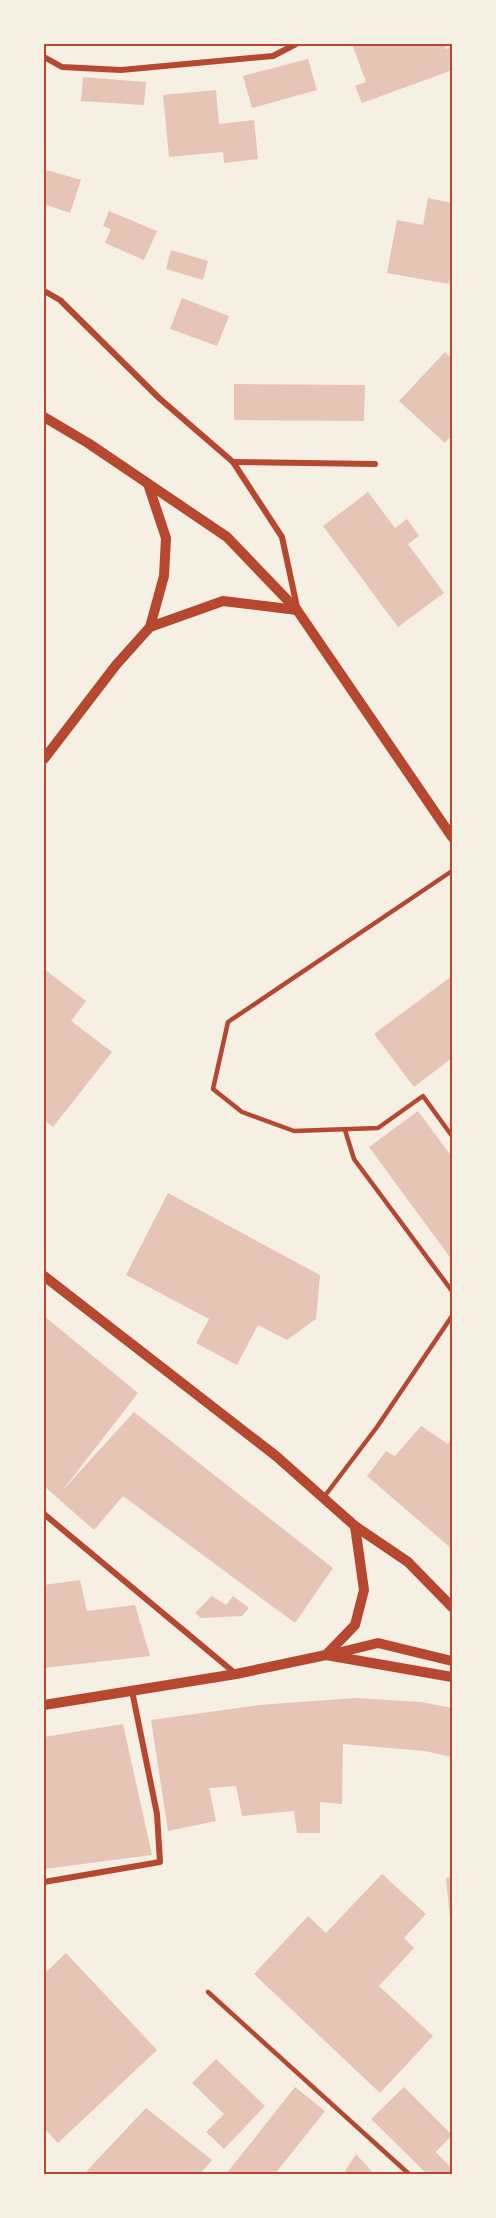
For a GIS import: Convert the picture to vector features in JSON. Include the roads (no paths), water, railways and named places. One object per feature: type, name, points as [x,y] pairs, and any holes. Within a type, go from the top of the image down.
[{"type":"street","points":[[44,57],[62,67],[121,69],[273,56],[296,44]]},
{"type":"street","points":[[44,291],[60,300],[159,398],[233,462],[282,537],[297,610]]},
{"type":"street","points":[[44,417],[88,442],[227,537],[297,610],[453,837]]},
{"type":"street","points":[[233,462],[375,465]]},
{"type":"street","points":[[44,759],[116,665],[150,627],[164,576],[166,538],[148,484]]},
{"type":"street","points":[[150,627],[223,601],[297,610]]},
{"type":"street","points":[[44,1276],[276,1456],[356,1526],[408,1562],[453,1607]]},
{"type":"street","points":[[44,1514],[236,1674]]},
{"type":"street","points":[[326,1655],[355,1625],[364,1590],[356,1526]]},
{"type":"street","points":[[44,1705],[236,1674],[378,1643],[453,1661]]},
{"type":"street","points":[[326,1655],[453,1677]]},
{"type":"street","points":[[44,1882],[160,1863],[157,1814],[132,1691]]},
{"type":"lane","points":[[453,871],[228,1022],[213,1089],[242,1112],[294,1131],[378,1128],[423,1096],[453,1136]]},
{"type":"lane","points":[[345,1130],[354,1159],[453,1291]]},
{"type":"lane","points":[[324,1497],[377,1427],[453,1316]]},
{"type":"lane","points":[[208,1992],[409,2175]]}]
